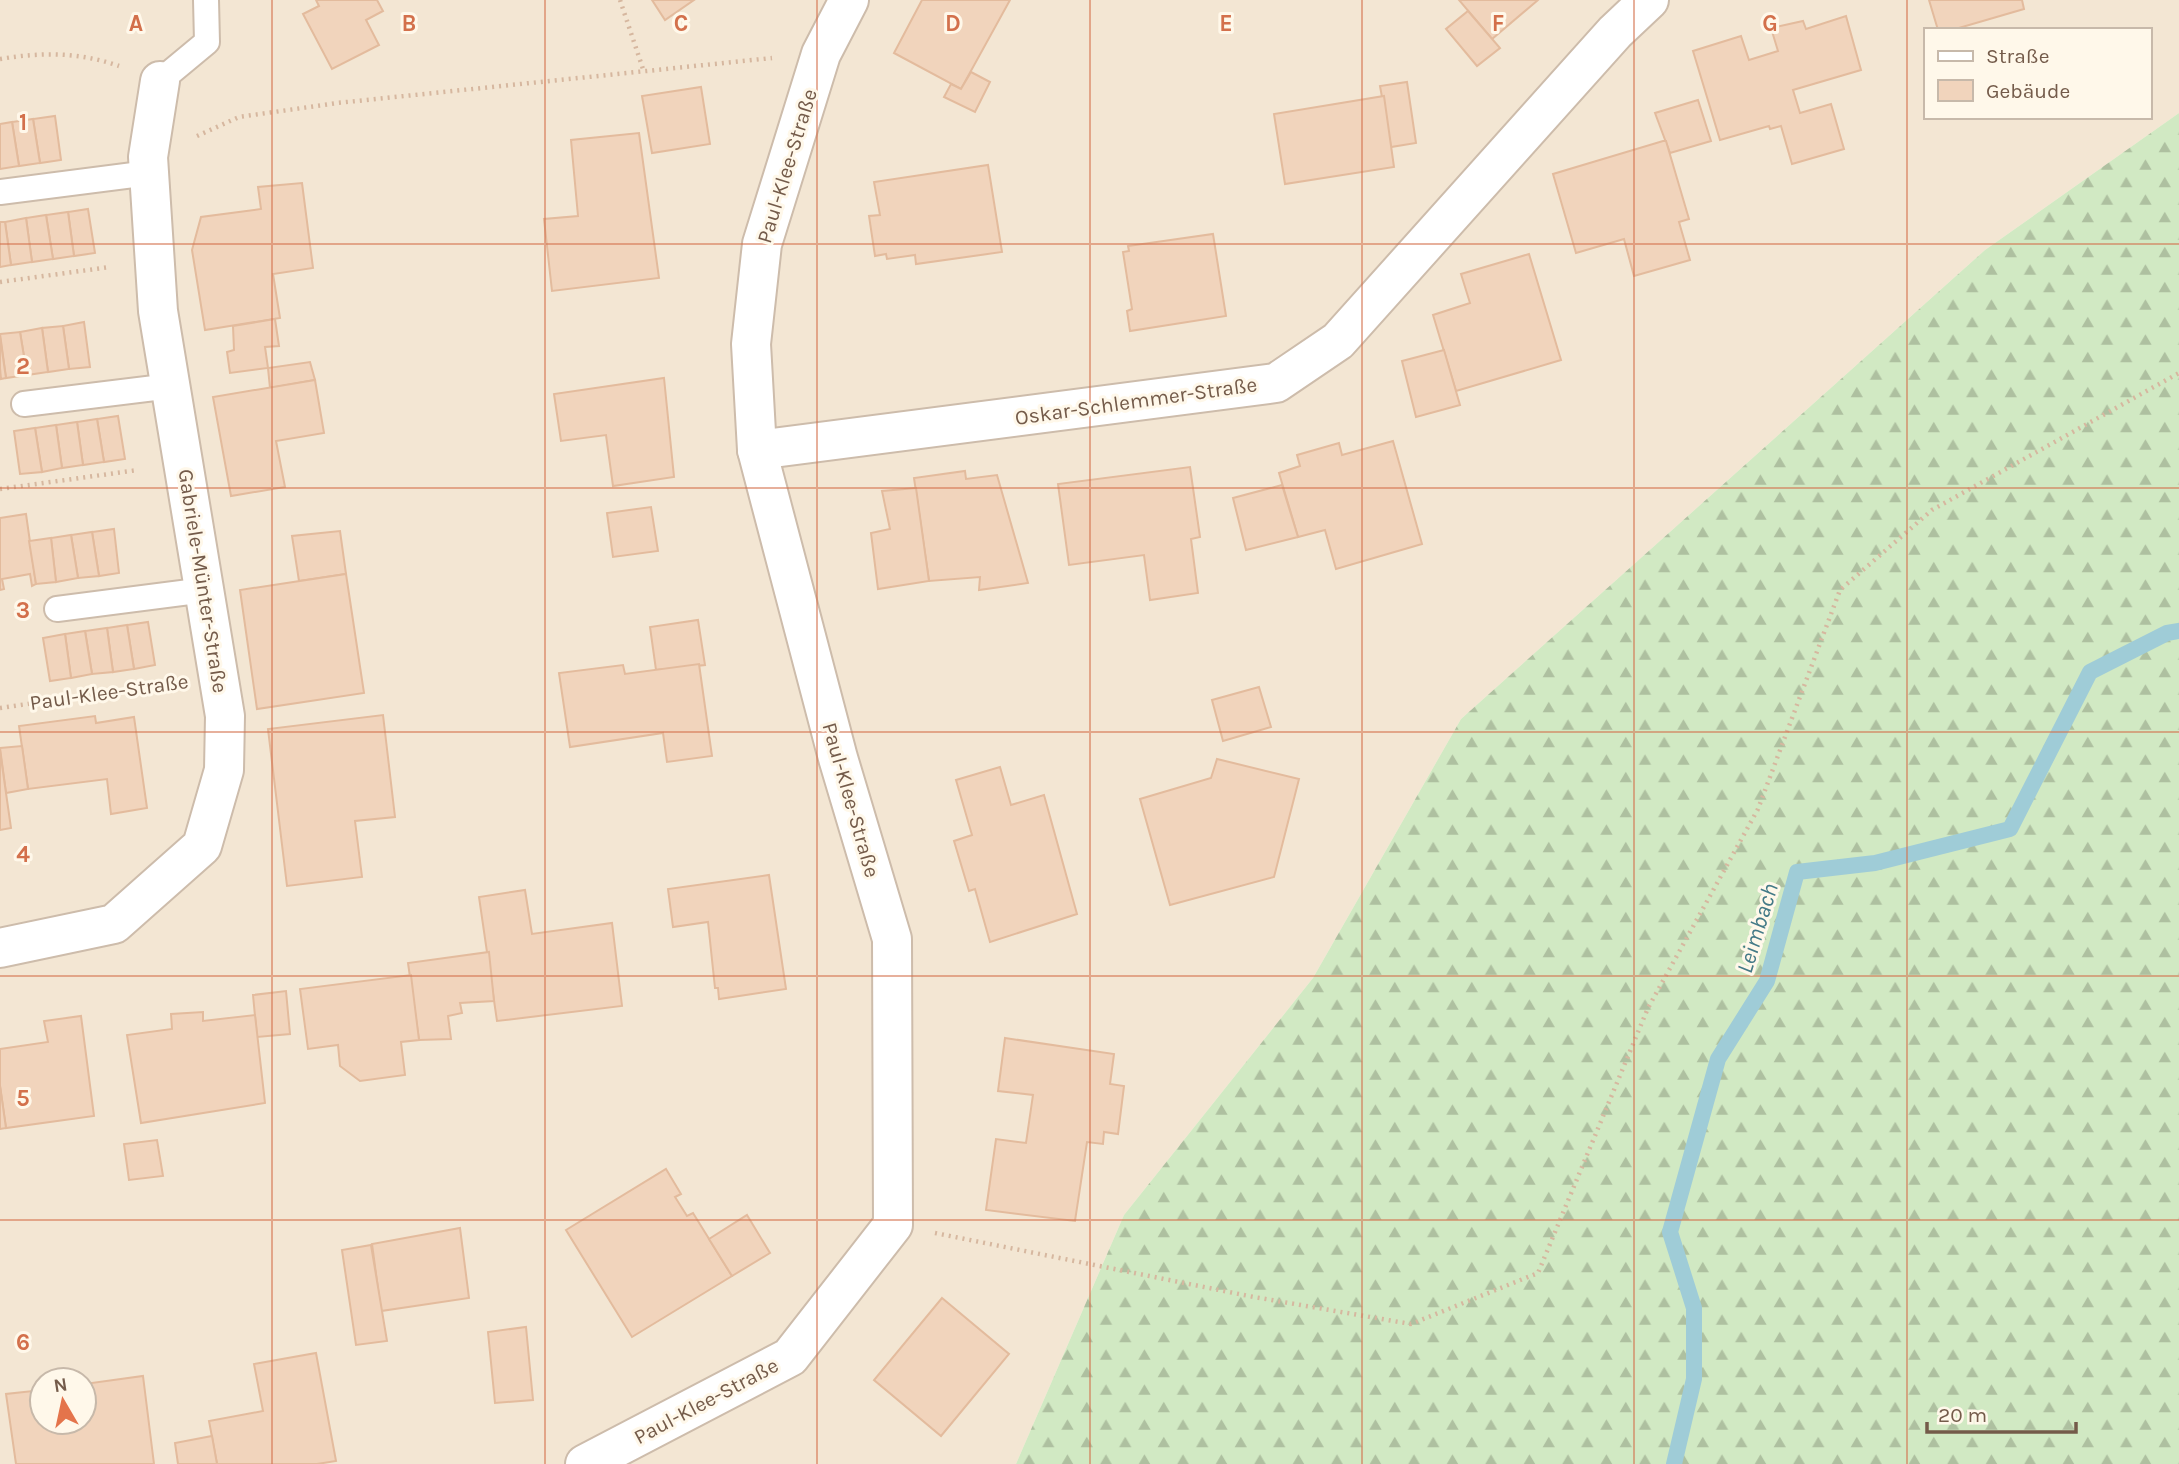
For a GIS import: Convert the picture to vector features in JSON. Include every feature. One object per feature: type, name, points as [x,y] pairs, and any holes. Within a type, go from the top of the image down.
[{"type":"street","name":"Paul-Klee-Straße","points":[[585,1464],[790,1357],[893,1225],[892,939],[838,758],[757,450],[751,344],[762,244],[821,54],[849,0]]},
{"type":"street","name":"Oskar-Schlemmer-Straße","points":[[757,450],[1276,383],[1338,341],[1615,32],[1649,0]]},
{"type":"street","name":"Gabriele-Münter-Straße","points":[[0,948],[114,924],[202,846],[224,770],[225,716],[158,311],[148,157],[160,81]]},
{"type":"lane","points":[[160,81],[207,42],[206,0]]},
{"type":"lane","points":[[0,192],[149,173]]},
{"type":"lane","points":[[24,404],[171,386]]},
{"type":"lane","points":[[57,608],[205,590]]},
{"type":"path","points":[[620,0],[644,72]]},
{"type":"path","points":[[0,59],[37,53],[91,56],[160,81]]},
{"type":"path","points":[[239,117],[337,103],[821,54]]},
{"type":"path","points":[[0,282],[111,267]]},
{"type":"path","points":[[893,1225],[1254,1297],[1411,1324],[1538,1273],[1648,1009],[1758,809],[1840,590],[1931,510],[2179,373]]},
{"type":"path","points":[[0,489],[184,463]]},
{"type":"path","name":"Paul-Klee-Straße","points":[[0,708],[219,675]]},
{"type":"shaded area","points":[[0,0],[2179,0],[2179,113],[1985,250],[1461,719],[1313,978],[1124,1215],[1016,1464],[0,1464]]},
{"type":"green space","points":[[2179,113],[2179,1464],[1016,1464],[1124,1215],[1313,978],[1461,719],[1985,250]]},
{"type":"building","points":[[316,0],[377,0],[383,11],[366,20],[379,45],[332,69],[303,14],[319,6]]},
{"type":"building","points":[[652,0],[694,0],[665,20]]},
{"type":"building","points":[[922,0],[1010,0],[961,89],[894,53]]},
{"type":"building","points":[[1459,0],[1538,0],[1492,39]]},
{"type":"building","points":[[1929,0],[2022,0],[2024,9],[1959,28],[1937,28]]},
{"type":"building","points":[[1468,11],[1500,48],[1477,66],[1446,29]]},
{"type":"building","points":[[1846,16],[1861,70],[1793,90],[1800,113],[1831,104],[1844,149],[1792,164],[1781,126],[1770,129],[1769,126],[1720,140],[1693,51],[1741,36],[1749,60],[1778,51],[1771,28],[1803,21],[1806,29]]},
{"type":"building","points":[[971,72],[990,82],[975,112],[944,97],[951,84],[961,89]]},
{"type":"building","points":[[1407,82],[1416,143],[1391,147],[1380,86]]},
{"type":"building","points":[[701,87],[710,144],[652,153],[642,96]]},
{"type":"building","points":[[1384,96],[1394,167],[1285,184],[1274,114]]},
{"type":"building","points":[[1698,100],[1711,141],[1670,153],[1655,113]]},
{"type":"building","points":[[55,116],[61,160],[40,163],[33,119]]},
{"type":"building","points":[[33,119],[40,163],[19,166],[12,122]]},
{"type":"building","points":[[12,122],[19,166],[0,169],[0,124]]},
{"type":"building","points":[[639,133],[659,278],[552,291],[544,219],[578,216],[571,140]]},
{"type":"building","points":[[1666,141],[1689,219],[1679,222],[1690,260],[1634,276],[1624,239],[1576,253],[1553,174]]},
{"type":"building","points":[[988,165],[1002,252],[916,264],[915,255],[887,259],[886,254],[875,256],[869,216],[880,215],[874,182]]},
{"type":"building","points":[[302,183],[313,268],[273,274],[280,318],[205,330],[192,250],[201,217],[261,209],[258,187]]},
{"type":"building","points":[[88,209],[95,253],[74,256],[68,212]]},
{"type":"building","points":[[68,212],[74,256],[53,259],[46,215]]},
{"type":"building","points":[[46,215],[53,259],[32,262],[26,218]]},
{"type":"building","points":[[26,218],[32,262],[11,265],[5,222]]},
{"type":"building","points":[[0,222],[5,222],[11,265],[0,267]]},
{"type":"building","points":[[1213,234],[1226,316],[1130,331],[1127,311],[1132,309],[1123,252],[1129,251],[1128,246]]},
{"type":"building","points":[[1529,254],[1561,360],[1456,391],[1433,315],[1470,303],[1461,274]]},
{"type":"building","points":[[275,319],[279,346],[265,347],[268,368],[230,373],[227,352],[234,350],[233,326]]},
{"type":"building","points":[[84,322],[90,367],[69,369],[63,326]]},
{"type":"building","points":[[63,326],[69,369],[48,372],[42,328]]},
{"type":"building","points":[[42,328],[48,372],[27,375],[20,332]]},
{"type":"building","points":[[20,332],[27,375],[6,378],[0,334]]},
{"type":"building","points":[[0,337],[6,378],[1,379],[0,368]]},
{"type":"building","points":[[1444,350],[1460,405],[1416,417],[1402,361]]},
{"type":"building","points":[[310,362],[315,380],[270,388],[268,368]]},
{"type":"building","points":[[664,378],[674,477],[613,486],[606,435],[561,441],[554,394]]},
{"type":"building","points":[[315,380],[324,433],[276,441],[285,487],[231,496],[213,397]]},
{"type":"building","points":[[118,416],[125,459],[104,462],[97,419]]},
{"type":"building","points":[[97,419],[104,462],[83,465],[77,422]]},
{"type":"building","points":[[77,422],[83,465],[62,468],[56,425]]},
{"type":"building","points":[[56,425],[62,468],[42,472],[35,428]]},
{"type":"building","points":[[35,428],[42,472],[20,474],[14,431]]},
{"type":"building","points":[[1393,441],[1422,544],[1336,569],[1325,530],[1298,537],[1279,473],[1300,466],[1297,455],[1339,443],[1342,455]]},
{"type":"building","points":[[1190,467],[1200,537],[1191,539],[1198,593],[1150,600],[1144,555],[1069,565],[1058,484]]},
{"type":"building","points":[[965,471],[966,479],[997,475],[1028,583],[979,590],[980,577],[929,581],[914,478]]},
{"type":"building","points":[[1282,485],[1298,537],[1246,550],[1233,498]]},
{"type":"building","points":[[916,488],[929,581],[878,589],[871,533],[890,529],[882,491]]},
{"type":"building","points":[[651,507],[658,551],[613,557],[607,513]]},
{"type":"building","points":[[26,514],[36,584],[32,586],[30,574],[2,579],[4,589],[0,590],[0,518]]},
{"type":"building","points":[[114,529],[119,573],[99,576],[92,532]]},
{"type":"building","points":[[340,531],[346,574],[299,581],[292,536]]},
{"type":"building","points":[[92,532],[99,576],[78,578],[71,535]]},
{"type":"building","points":[[71,535],[78,578],[56,582],[51,538]]},
{"type":"building","points":[[51,538],[56,582],[36,584],[29,541]]},
{"type":"building","points":[[346,574],[364,693],[257,709],[240,590]]},
{"type":"building","points":[[698,620],[705,665],[656,670],[650,627]]},
{"type":"building","points":[[148,622],[155,665],[134,669],[127,625]]},
{"type":"building","points":[[127,625],[134,669],[113,672],[107,628]]},
{"type":"building","points":[[107,628],[113,672],[92,674],[85,631]]},
{"type":"building","points":[[85,631],[92,674],[71,678],[65,634]]},
{"type":"building","points":[[65,634],[71,678],[50,681],[43,638]]},
{"type":"building","points":[[699,664],[712,756],[667,762],[663,733],[570,747],[559,673],[623,665],[625,674]]},
{"type":"building","points":[[1259,687],[1271,727],[1223,741],[1212,700]]},
{"type":"building","points":[[383,715],[395,817],[355,821],[362,877],[287,886],[268,729]]},
{"type":"building","points":[[95,716],[96,723],[134,717],[147,808],[111,814],[107,779],[28,789],[19,726]]},
{"type":"building","points":[[22,746],[28,789],[6,793],[0,748]]},
{"type":"building","points":[[0,751],[11,828],[0,830]]},
{"type":"building","points":[[1217,759],[1299,779],[1274,877],[1170,905],[1140,799],[1211,778]]},
{"type":"building","points":[[1000,767],[1011,805],[1044,795],[1077,914],[990,942],[975,889],[969,891],[954,841],[972,835],[956,780]]},
{"type":"building","points":[[769,875],[786,989],[719,999],[718,988],[715,988],[708,922],[673,927],[668,889]]},
{"type":"building","points":[[525,890],[532,934],[612,923],[622,1006],[497,1021],[479,897]]},
{"type":"building","points":[[489,952],[494,1001],[460,1003],[462,1013],[448,1016],[451,1039],[419,1040],[408,963]]},
{"type":"building","points":[[411,975],[419,1040],[401,1042],[405,1075],[360,1081],[340,1066],[338,1045],[308,1049],[300,989]]},
{"type":"building","points":[[286,991],[290,1034],[257,1037],[253,995]]},
{"type":"building","points":[[203,1012],[203,1021],[255,1015],[265,1103],[141,1123],[127,1035],[172,1029],[171,1014]]},
{"type":"building","points":[[81,1016],[94,1116],[6,1128],[0,1086],[0,1049],[48,1042],[44,1021]]},
{"type":"building","points":[[1005,1038],[1114,1054],[1110,1084],[1124,1086],[1118,1134],[1104,1132],[1103,1144],[1087,1142],[1075,1221],[986,1210],[996,1139],[1026,1143],[1033,1095],[998,1091]]},
{"type":"building","points":[[0,1086],[6,1128],[0,1129]]},
{"type":"building","points":[[157,1140],[163,1176],[129,1180],[124,1144]]},
{"type":"building","points":[[666,1169],[681,1194],[675,1197],[687,1216],[693,1213],[732,1276],[632,1337],[566,1230]]},
{"type":"building","points":[[747,1215],[770,1253],[732,1276],[709,1239]]},
{"type":"building","points":[[460,1228],[469,1298],[381,1311],[372,1244]]},
{"type":"building","points":[[371,1245],[387,1341],[356,1345],[342,1250]]},
{"type":"building","points":[[942,1298],[1009,1354],[941,1436],[874,1380]]},
{"type":"building","points":[[526,1327],[533,1400],[495,1403],[488,1332]]},
{"type":"building","points":[[316,1353],[336,1461],[317,1464],[217,1464],[209,1421],[263,1411],[254,1364]]},
{"type":"building","points":[[143,1376],[154,1464],[16,1464],[6,1394],[28,1392],[28,1436],[98,1436],[98,1382]]},
{"type":"building","points":[[212,1436],[217,1464],[178,1464],[175,1443]]},
{"type":"waterway","name":"Leimbach","points":[[1674,1464],[1694,1379],[1694,1308],[1670,1232],[1718,1059],[1767,981],[1797,872],[1875,863],[2010,829],[2090,672],[2167,633],[2179,631]]}]
